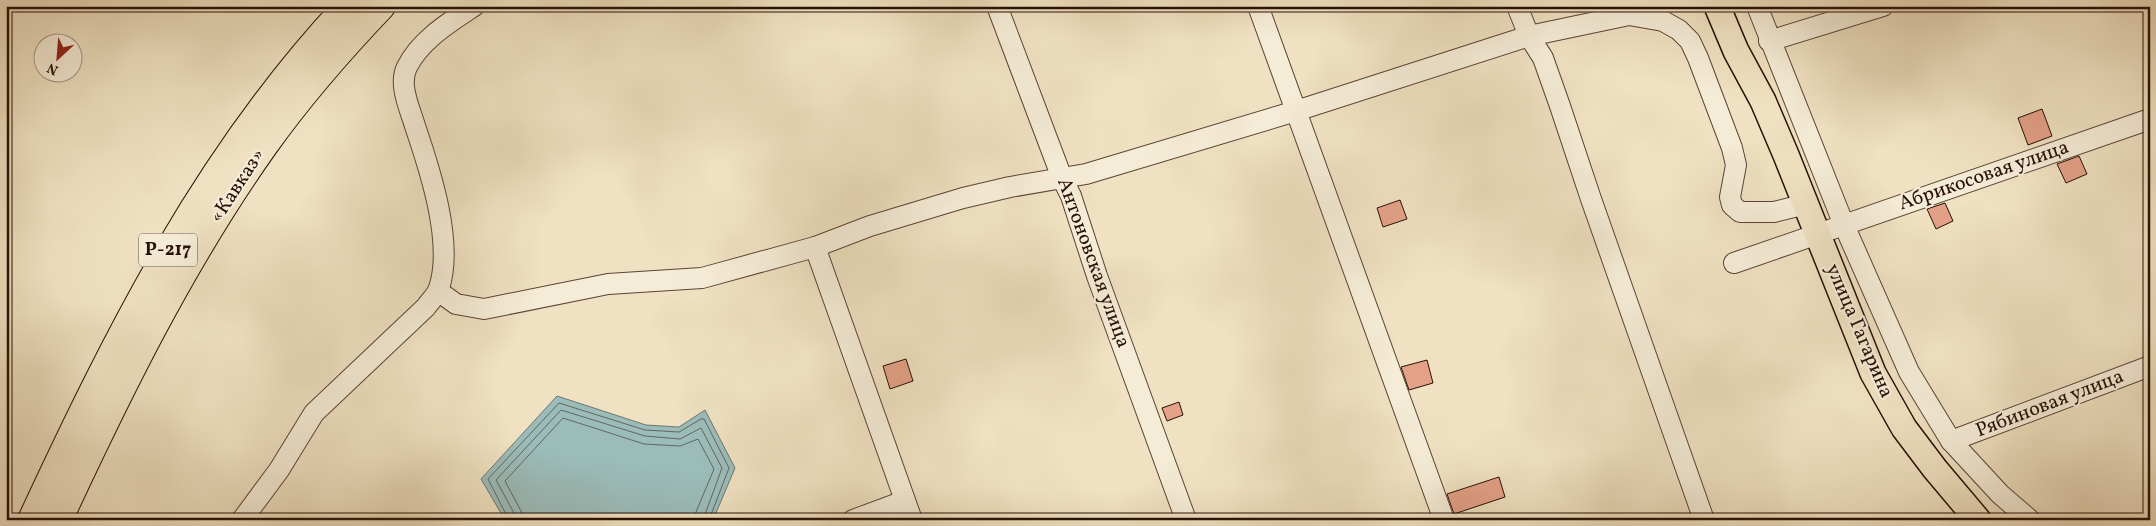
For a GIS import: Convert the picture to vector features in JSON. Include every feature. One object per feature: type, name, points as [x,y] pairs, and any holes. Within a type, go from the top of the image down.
[{"type":"highway","name":"«Кавказ»","points":[[32,520],[131,317],[170,246],[204,190],[282,80],[348,6]]},
{"type":"highway","name":"«Кавказ»","points":[[58,520],[129,371],[180,276],[224,204],[264,145],[302,96],[381,6]]},
{"type":"main road","points":[[1717,6],[1736,51],[1763,101]]},
{"type":"main road","points":[[1735,6],[1750,47],[1763,101]]},
{"type":"main road","name":"улица Гагарина","points":[[1763,101],[1873,373],[1904,428],[1935,469],[1978,520]]},
{"type":"street","points":[[242,520],[279,470],[314,413],[426,307],[438,291],[444,254],[441,226],[425,157],[404,87],[406,68],[417,52],[432,38],[474,6]]},
{"type":"street","name":"Антоновская улица","points":[[997,6],[1062,178],[1071,196],[1097,276],[1186,520]]},
{"type":"street","points":[[1258,6],[1444,520]]},
{"type":"street","points":[[1517,6],[1529,36],[1543,58],[1704,520]]},
{"type":"street","points":[[1757,6],[1844,225],[1908,372],[1951,441],[2000,494],[2030,520]]},
{"type":"street","points":[[1770,41],[1883,6]]},
{"type":"street","points":[[438,291],[456,304],[484,309],[608,284],[702,278],[815,247],[870,226],[963,198],[1010,187],[1086,174],[1296,111],[1529,36],[1629,15],[1663,21],[1679,30],[1690,42],[1698,58],[1732,148],[1736,165],[1730,197],[1732,205],[1740,212],[1774,212],[1806,204]]},
{"type":"street","name":"Абрикосовая улица","points":[[1734,262],[1818,235],[2150,119]]},
{"type":"street","points":[[815,247],[912,520]]},
{"type":"street","name":"Рябиновая улица","points":[[1951,441],[2150,366]]},
{"type":"street","points":[[853,520],[904,501]]},
{"type":"water","points":[[557,396],[646,425],[679,427],[705,410],[735,468],[713,520],[505,520],[481,479]]},
{"type":"building","points":[[2042,109],[2052,136],[2028,145],[2018,118]]},
{"type":"building","points":[[2079,156],[2087,174],[2066,183],[2057,164]]},
{"type":"building","points":[[1400,200],[1407,219],[1383,227],[1377,208]]},
{"type":"building","points":[[1945,203],[1953,221],[1936,229],[1927,209]]},
{"type":"building","points":[[906,359],[913,381],[890,389],[883,366]]},
{"type":"building","points":[[1427,360],[1433,383],[1409,390],[1401,367]]},
{"type":"building","points":[[1179,402],[1183,415],[1167,421],[1162,408]]},
{"type":"building","points":[[1499,477],[1505,497],[1454,514],[1447,494]]}]
